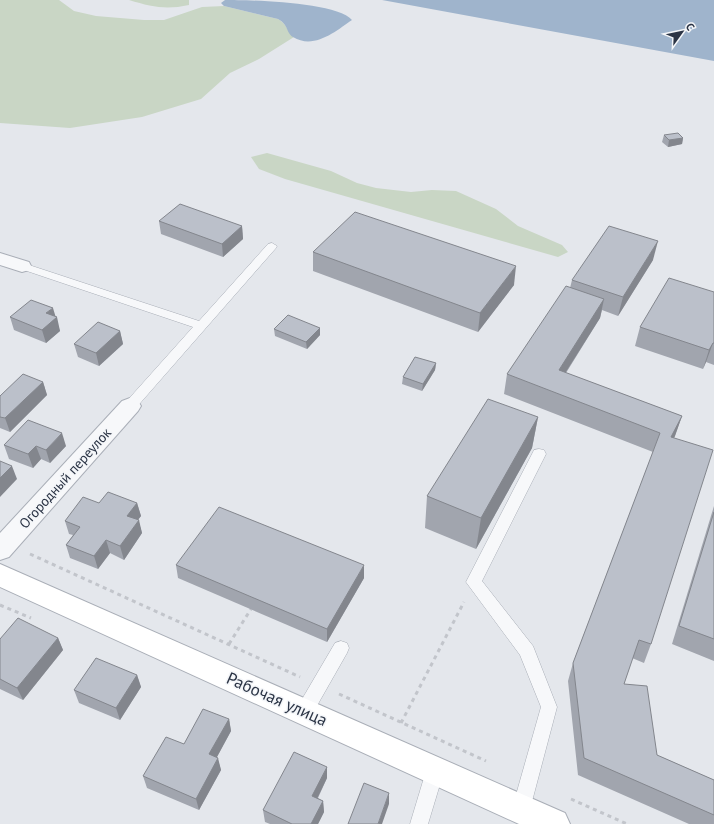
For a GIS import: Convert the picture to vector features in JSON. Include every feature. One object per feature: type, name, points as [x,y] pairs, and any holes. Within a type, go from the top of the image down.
[{"type":"main road","name":"Рабочая улица","points":[[0,575],[554,824]]},
{"type":"street","points":[[0,259],[22,266]]},
{"type":"street","name":"Огородный переулок","points":[[0,550],[130,406]]},
{"type":"lane","points":[[130,406],[272,246]]},
{"type":"lane","points":[[22,266],[201,326]]},
{"type":"lane","points":[[521,809],[548,707],[527,652],[474,582],[539,454]]},
{"type":"lane","points":[[304,712],[341,648]]},
{"type":"lane","points":[[419,824],[435,771]]},
{"type":"path","points":[[401,723],[474,582]]},
{"type":"path","points":[[229,644],[251,609]]},
{"type":"green space","points":[[0,0],[59,0],[74,11],[96,16],[144,20],[164,20],[202,7],[224,6],[278,19],[294,37],[259,59],[230,73],[201,99],[142,117],[70,128],[0,123]]},
{"type":"green space","points":[[129,0],[189,0],[189,5],[181,7],[159,7]]},
{"type":"green space","points":[[267,153],[331,171],[357,183],[376,188],[411,192],[432,190],[456,191],[496,209],[518,226],[562,245],[568,252],[558,257],[285,179],[259,169],[251,157]]},
{"type":"water","points":[[225,0],[292,3],[312,6],[329,9],[343,14],[352,20],[324,38],[309,41],[301,40],[293,37],[289,33],[282,21],[224,6],[221,3]]},
{"type":"water","points":[[382,0],[714,0],[714,61]]},
{"type":"building","points":[[678,133],[683,138],[669,140],[664,135]]},
{"type":"building","points":[[180,204],[242,226],[222,244],[159,221]]},
{"type":"building","points":[[355,212],[516,266],[480,313],[313,252]]},
{"type":"building","points":[[609,226],[658,241],[623,297],[572,280]]},
{"type":"building","points":[[669,278],[714,292],[714,343],[709,350],[640,327]]},
{"type":"building","points":[[566,286],[604,299],[559,370],[682,416],[671,437],[713,450],[651,644],[639,640],[624,684],[647,686],[657,755],[714,780],[714,815],[584,758],[573,663],[660,433],[507,374]]},
{"type":"building","points":[[31,300],[53,308],[46,313],[57,317],[42,330],[10,317]]},
{"type":"building","points":[[288,315],[320,328],[306,342],[274,329]]},
{"type":"building","points":[[98,322],[120,331],[96,353],[74,344]]},
{"type":"building","points":[[415,357],[436,363],[423,384],[403,377]]},
{"type":"building","points":[[23,374],[43,382],[5,418],[0,417],[0,396]]},
{"type":"building","points":[[488,399],[538,417],[481,518],[427,496]]},
{"type":"building","points":[[28,420],[62,433],[46,450],[36,446],[28,454],[4,445]]},
{"type":"building","points":[[0,461],[12,466],[0,478]]},
{"type":"building","points":[[108,492],[137,503],[127,516],[139,520],[120,546],[106,540],[94,556],[66,545],[80,527],[65,521],[83,497],[99,503]]},
{"type":"building","points":[[219,507],[364,565],[327,629],[176,565]]},
{"type":"building","points":[[714,512],[714,639],[679,626]]},
{"type":"building","points":[[18,618],[58,638],[17,688],[0,679],[0,639]]},
{"type":"building","points":[[96,658],[137,675],[116,708],[74,690]]},
{"type":"building","points":[[203,709],[229,719],[209,754],[218,758],[196,799],[143,776],[166,737],[184,744]]},
{"type":"building","points":[[294,752],[327,767],[312,796],[323,801],[311,824],[292,824],[263,810]]},
{"type":"building","points":[[364,783],[389,793],[378,824],[348,824]]}]
